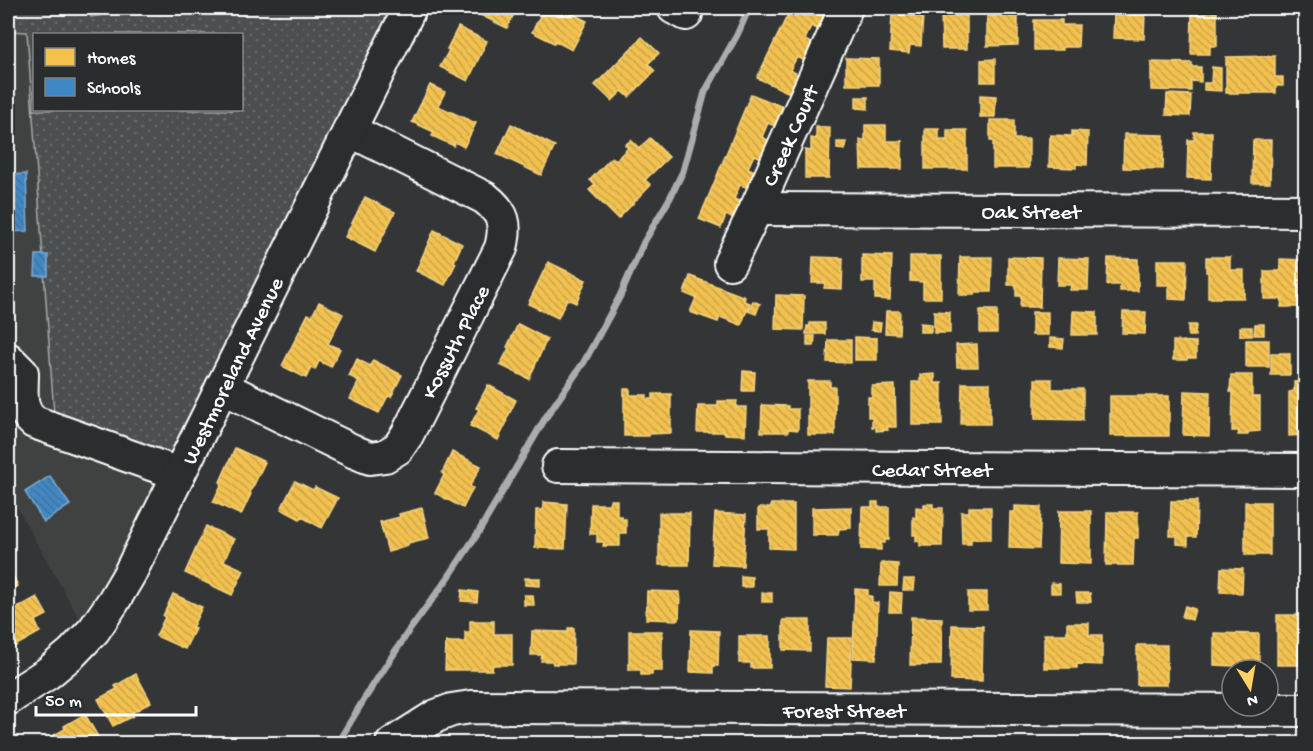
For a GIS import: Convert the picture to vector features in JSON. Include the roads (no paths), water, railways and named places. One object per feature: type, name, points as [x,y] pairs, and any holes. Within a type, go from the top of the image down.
[{"type":"street","name":"Westmoreland Avenue","points":[[8,699],[48,673],[72,653],[94,630],[130,573],[410,8]]},
{"type":"street","name":"Creek Court","points":[[730,262],[846,8]]},
{"type":"street","name":"Kossuth Place","points":[[222,387],[369,458],[385,456],[398,448],[407,435],[501,248],[504,224],[501,214],[485,198],[349,130]]},
{"type":"street","name":"Oak Street","points":[[756,209],[1305,211]]},
{"type":"street","points":[[8,359],[22,373],[22,406],[24,412],[34,422],[179,474]]},
{"type":"street","name":"Cedar Street","points":[[558,466],[1305,470]]},
{"type":"street","name":"Forest Street","points":[[392,744],[436,716],[452,710],[471,707],[1305,710]]},
{"type":"waterway","points":[[337,744],[408,632],[478,533],[546,417],[584,362],[620,296],[644,242],[683,171],[705,92],[737,35],[749,8]]}]
